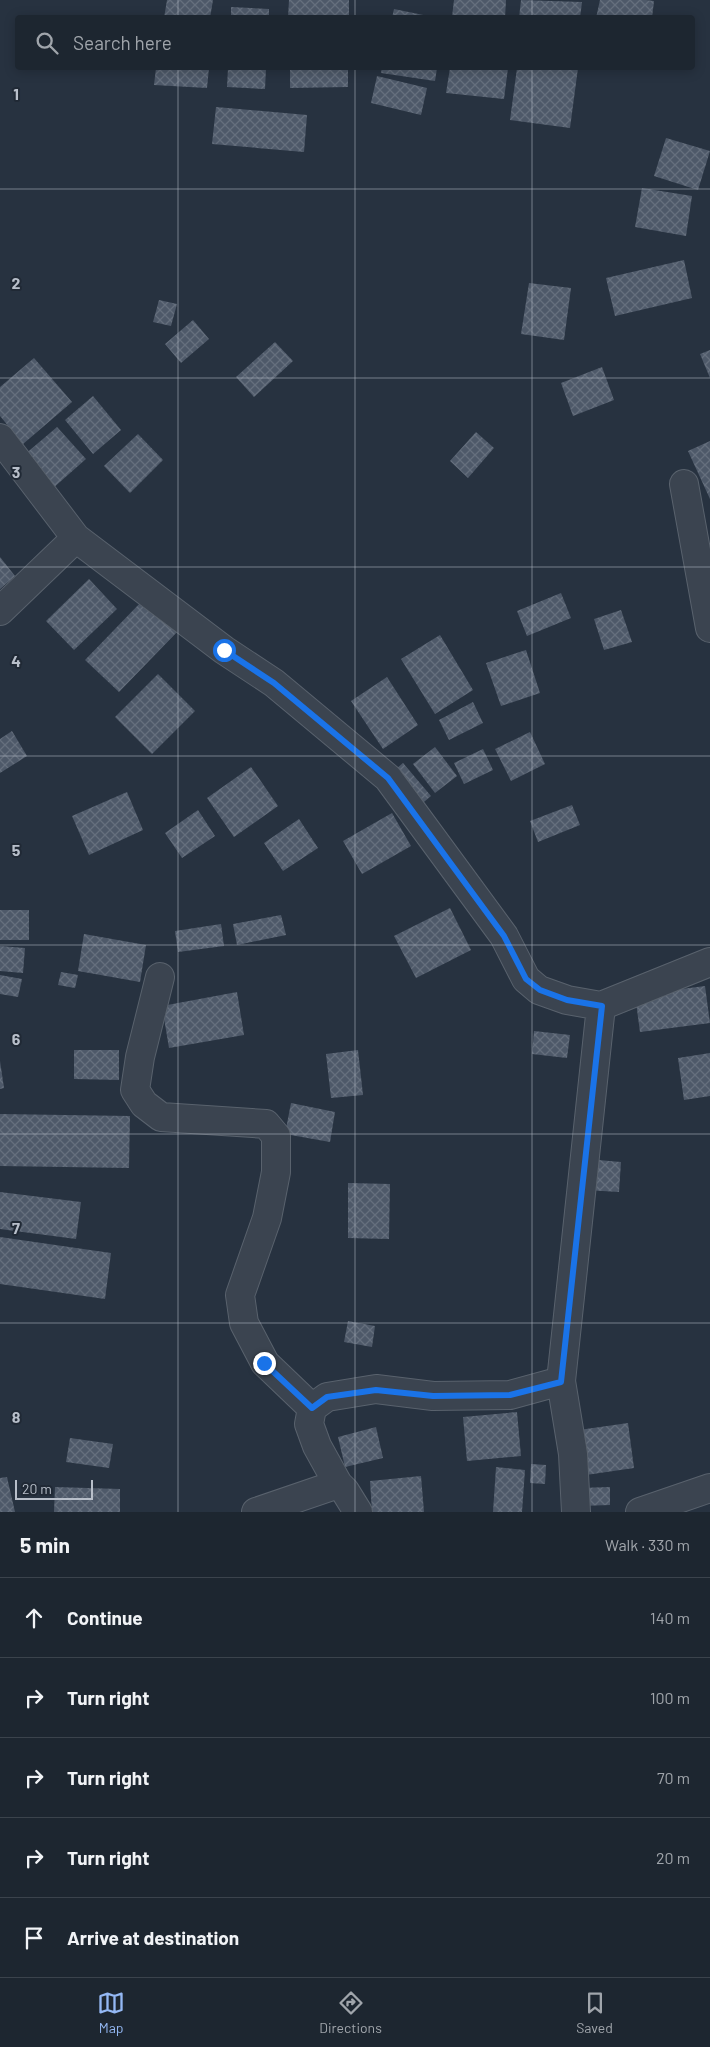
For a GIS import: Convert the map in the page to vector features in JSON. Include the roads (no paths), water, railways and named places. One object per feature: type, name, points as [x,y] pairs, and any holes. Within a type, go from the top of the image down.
[{"type":"street","points":[[0,438],[76,538],[224,650],[274,683],[388,778],[504,936],[526,979],[540,990],[567,1000],[602,1006],[710,962]]},
{"type":"street","points":[[684,484],[710,628]]},
{"type":"street","points":[[0,611],[76,538]]},
{"type":"street","points":[[160,976],[140,1057],[136,1090],[144,1104],[161,1116],[266,1124],[276,1136],[276,1172],[267,1218],[250,1261],[240,1294],[244,1323],[264,1363],[312,1408]]},
{"type":"street","points":[[576,1512],[573,1454],[561,1382],[602,1006]]},
{"type":"street","points":[[358,1512],[345,1490],[338,1484],[317,1446],[309,1424],[312,1408],[327,1397],[376,1390],[433,1396],[510,1395],[561,1382]]},
{"type":"street","points":[[256,1512],[338,1484]]},
{"type":"street","points":[[640,1512],[710,1488]]}]
